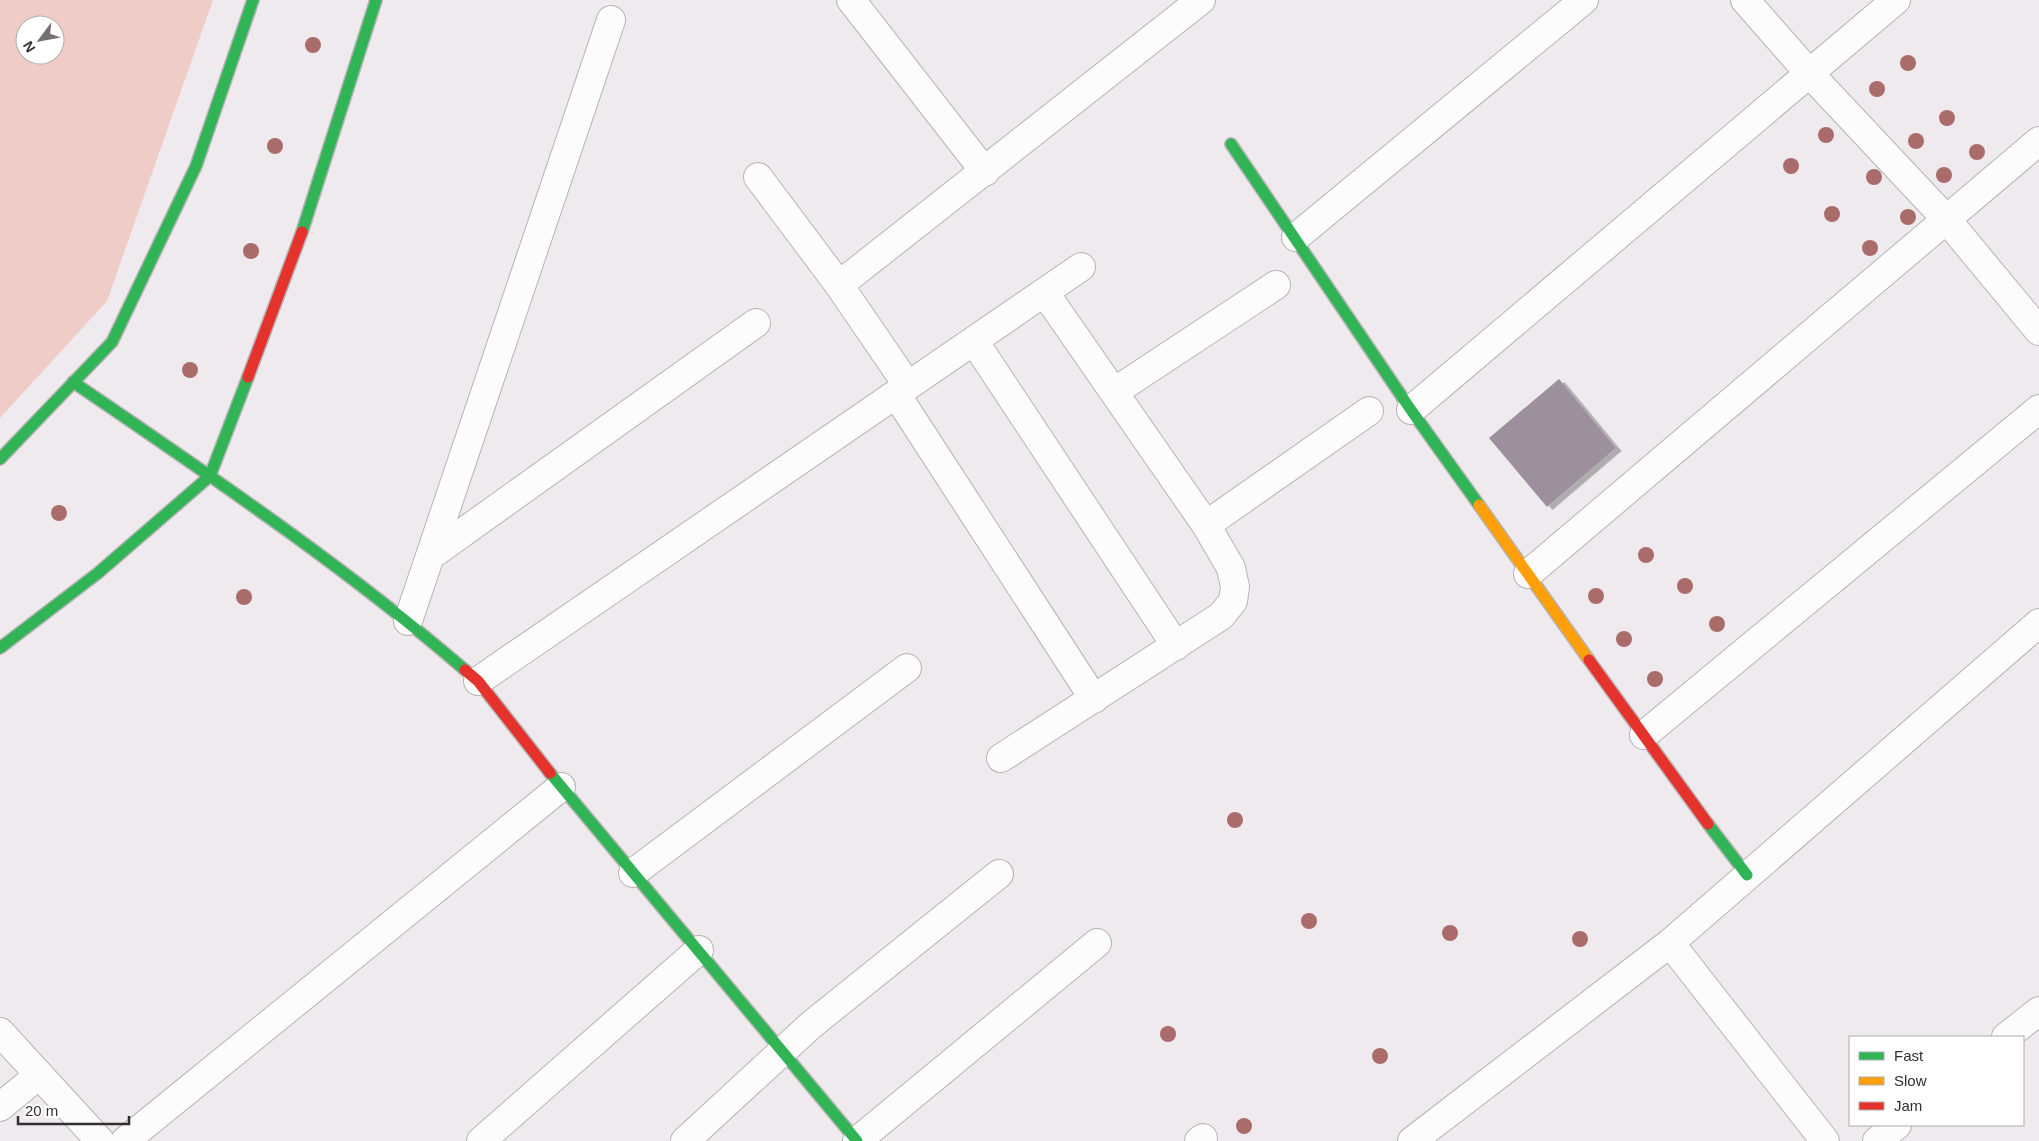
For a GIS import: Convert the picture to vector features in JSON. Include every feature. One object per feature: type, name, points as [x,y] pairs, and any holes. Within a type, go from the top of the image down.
[{"type":"street","points":[[0,459],[112,342],[196,166],[253,0]]},
{"type":"street","points":[[0,648],[98,573],[210,476],[290,268],[376,0]]},
{"type":"street","points":[[851,0],[985,172]]},
{"type":"street","points":[[839,285],[985,172],[1201,0]]},
{"type":"street","points":[[1296,237],[1584,0]]},
{"type":"street","points":[[1745,0],[1809,73],[1947,220],[2039,331]]},
{"type":"street","points":[[1411,410],[1896,0]]},
{"type":"street","points":[[408,621],[611,20]]},
{"type":"street","points":[[1528,574],[2039,141]]},
{"type":"street","points":[[1231,144],[1296,237],[1411,410],[1692,804],[1747,875]]},
{"type":"street","points":[[758,177],[839,285],[1094,699]]},
{"type":"street","points":[[478,681],[1081,267]]},
{"type":"street","points":[[1114,392],[1276,285]]},
{"type":"street","points":[[1001,758],[1220,616],[1233,601],[1236,588],[1231,568],[1206,525],[1045,292]]},
{"type":"street","points":[[430,556],[756,323]]},
{"type":"street","points":[[974,341],[1176,646]]},
{"type":"street","points":[[74,382],[210,476],[408,621],[478,681],[561,787],[857,1141],[1097,944]]},
{"type":"street","points":[[1644,736],[2039,410]]},
{"type":"street","points":[[1206,525],[1369,412]]},
{"type":"street","points":[[1412,1141],[1670,943],[2039,623]]},
{"type":"street","points":[[634,872],[907,668]]},
{"type":"street","points":[[125,1141],[561,787]]},
{"type":"street","points":[[685,1141],[782,1050],[998,874]]},
{"type":"street","points":[[1670,943],[1825,1141]]},
{"type":"street","points":[[481,1141],[699,950]]},
{"type":"street","points":[[2007,1036],[2039,1011]]},
{"type":"street","points":[[0,1032],[100,1141]]},
{"type":"street","points":[[0,1108],[39,1075]]},
{"type":"street","points":[[1877,1141],[1896,1126]]},
{"type":"shaded area","points":[[0,0],[213,0],[107,301],[0,418]]},
{"type":"building","points":[[1559,379],[1616,448],[1547,507],[1489,438]]},
{"type":"traffic: fast","points":[[0,459],[112,342],[196,166],[253,0]]},
{"type":"traffic: fast","points":[[302,232],[376,0]]},
{"type":"traffic: fast","points":[[1231,144],[1411,410],[1479,505]]},
{"type":"traffic: fast","points":[[0,648],[98,573],[210,476],[248,377]]},
{"type":"traffic: fast","points":[[73,382],[273,520],[371,593],[465,670]]},
{"type":"traffic: fast","points":[[550,773],[857,1141]]},
{"type":"traffic: fast","points":[[1708,824],[1747,875]]},
{"type":"traffic: slow","points":[[1479,505],[1589,660]]},
{"type":"traffic: jam","points":[[248,377],[302,232]]},
{"type":"traffic: jam","points":[[1589,660],[1708,824]]},
{"type":"traffic: jam","points":[[465,670],[478,681],[550,773]]}]
